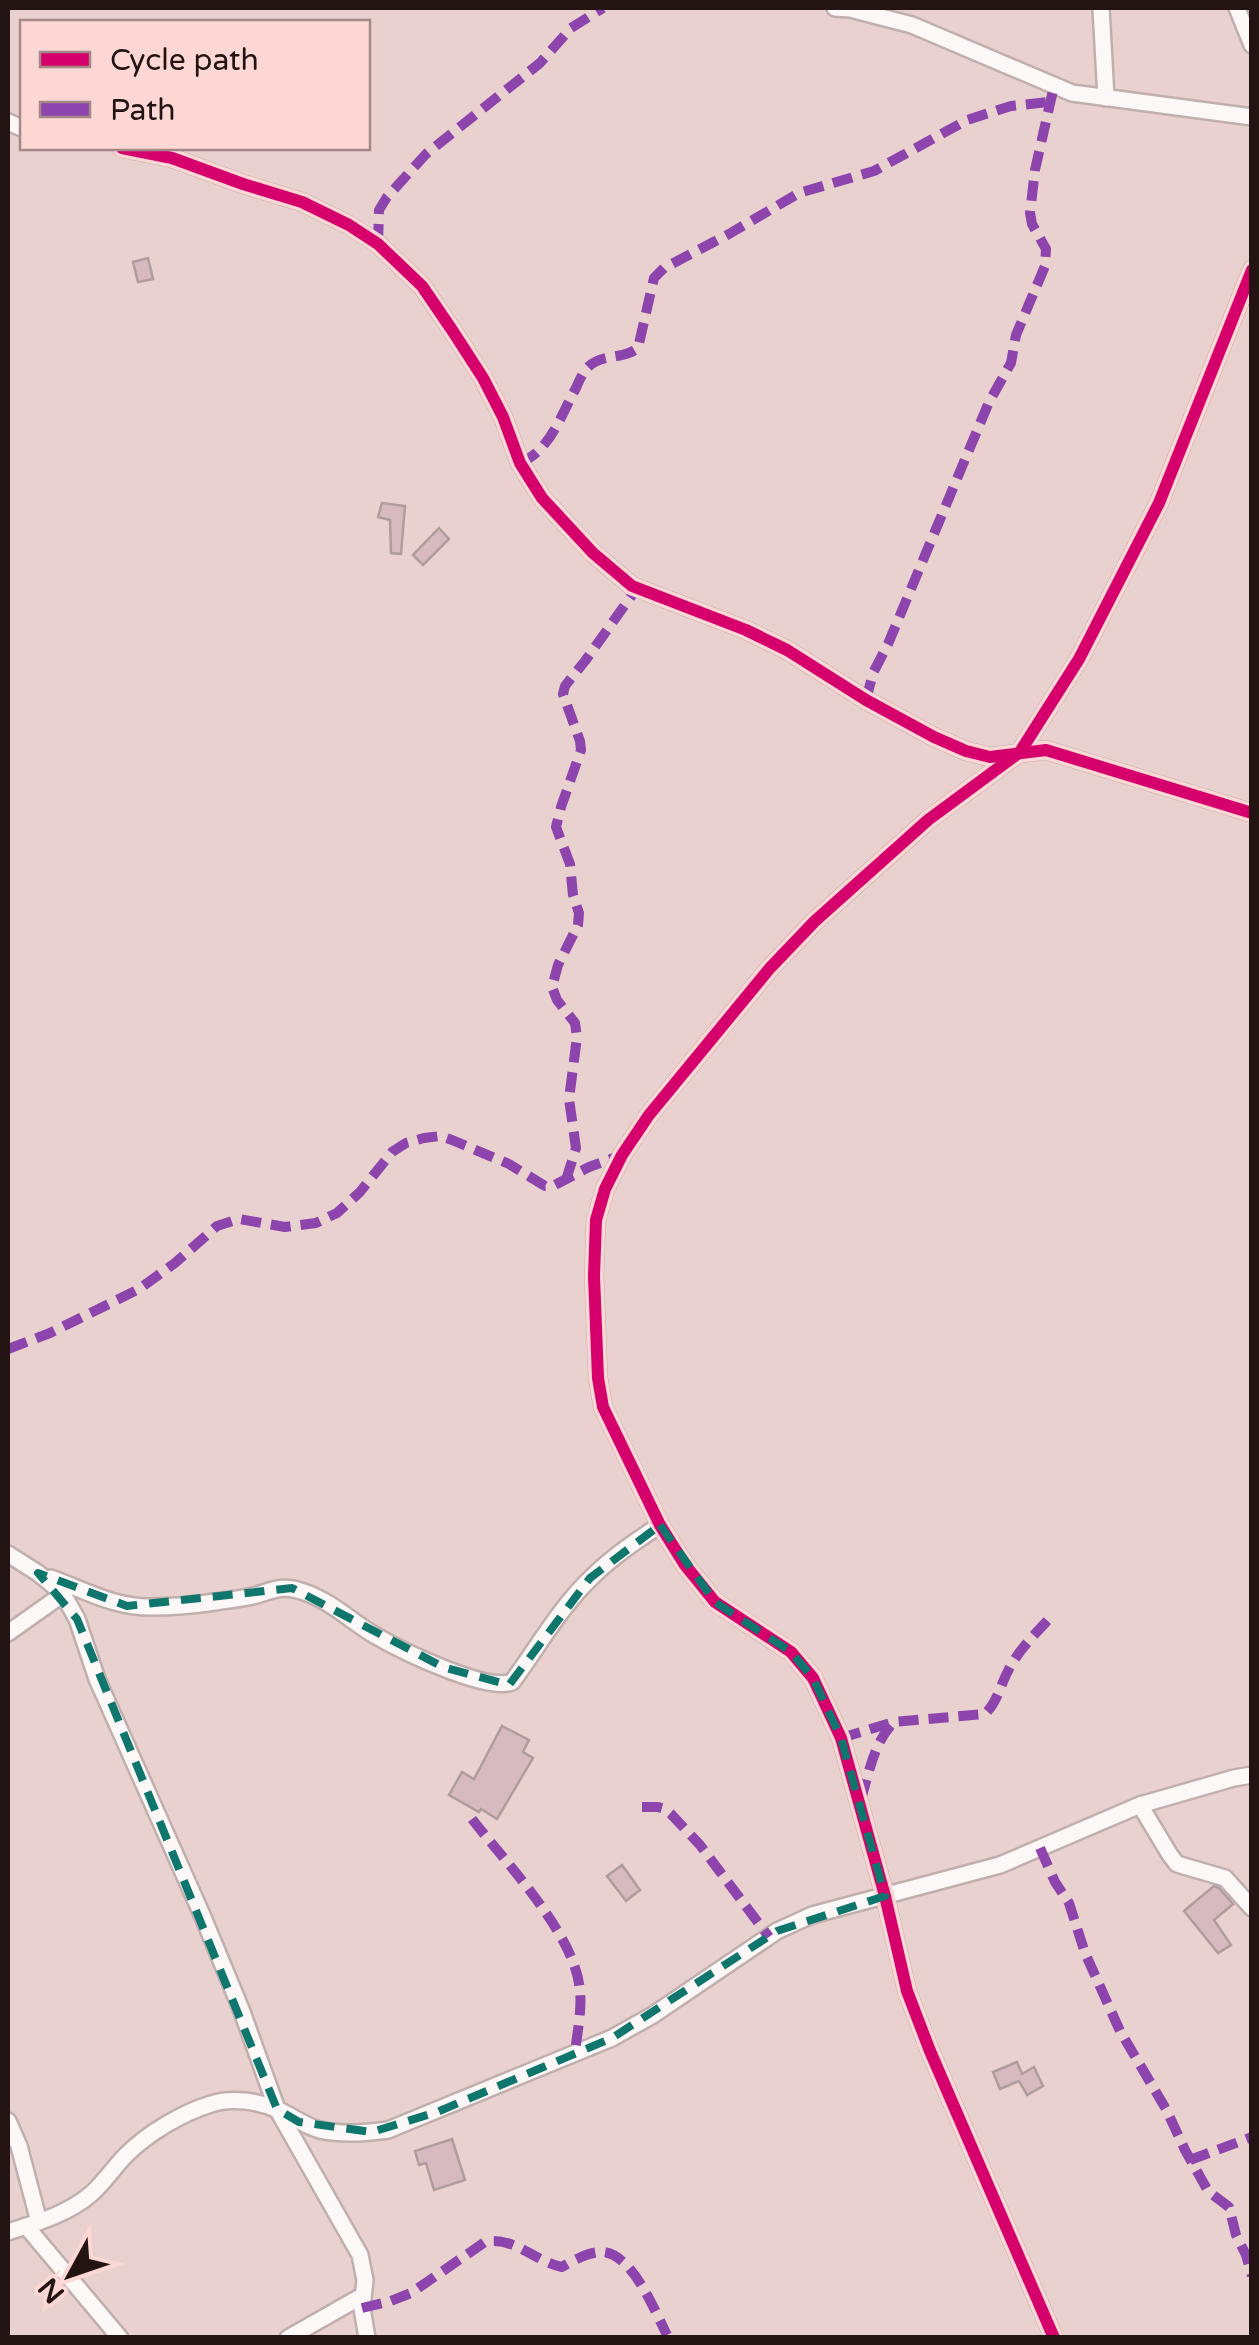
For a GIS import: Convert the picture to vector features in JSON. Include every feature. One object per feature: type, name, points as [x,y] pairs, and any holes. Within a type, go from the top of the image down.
[{"type":"street","points":[[835,8],[912,25],[1072,93],[1252,117]]},
{"type":"street","points":[[1102,8],[1106,98]]},
{"type":"street","points":[[1238,8],[1252,45]]},
{"type":"street","points":[[132,150],[172,158],[302,202],[378,244],[422,286],[483,378],[520,462],[542,498],[593,553],[632,586],[787,650],[866,700],[966,751],[990,757],[1046,750],[1252,813]]},
{"type":"street","points":[[1054,2338],[907,1991],[841,1738],[813,1678],[792,1652],[715,1602],[685,1565],[660,1526],[603,1407],[598,1378],[594,1276],[596,1220],[605,1188],[649,1115],[770,968],[815,921],[928,820],[1020,752],[1078,659],[1159,503],[1252,270]]},
{"type":"street","points":[[38,1573],[127,1606],[212,1602],[292,1588],[320,1598],[379,1638],[442,1668],[492,1685],[504,1685],[512,1682],[590,1578],[660,1526]]},
{"type":"street","points":[[8,1554],[63,1594],[77,1619],[96,1678],[203,1916],[277,2109],[360,2255],[365,2280],[362,2308],[368,2338]]},
{"type":"street","points":[[8,1633],[63,1594]]},
{"type":"street","points":[[8,2232],[74,2206],[92,2194],[128,2152],[148,2137],[212,2103],[231,2100],[277,2109],[322,2130],[388,2130],[612,2038],[777,1930],[812,1915],[1000,1865],[1140,1805],[1252,1775]]},
{"type":"street","points":[[1140,1805],[1178,1864],[1225,1878],[1252,1908]]},
{"type":"street","points":[[8,2121],[19,2146],[33,2224],[120,2338]]},
{"type":"street","points":[[288,2338],[362,2296]]},
{"type":"highlighted area","points":[[660,1525],[715,1602],[791,1652],[813,1678],[841,1738],[885,1896],[777,1931],[612,2038],[437,2112],[372,2132],[299,2122],[277,2109],[77,1619],[38,1573],[127,1606],[292,1588],[443,1667],[509,1685],[590,1578]]},
{"type":"building","points":[[148,258],[153,279],[138,282],[133,262]]},
{"type":"building","points":[[382,503],[405,506],[401,554],[391,553],[390,520],[378,517]]},
{"type":"building","points":[[439,528],[449,539],[423,565],[413,555]]},
{"type":"building","points":[[502,1726],[529,1740],[523,1752],[533,1758],[497,1819],[449,1795],[462,1772],[474,1779]]},
{"type":"building","points":[[622,1865],[640,1890],[626,1901],[607,1876]]},
{"type":"building","points":[[1214,1886],[1233,1904],[1214,1920],[1231,1945],[1218,1953],[1184,1911]]},
{"type":"building","points":[[1017,2062],[1022,2074],[1034,2067],[1043,2086],[1027,2095],[1019,2081],[1000,2089],[993,2072]]},
{"type":"building","points":[[452,2139],[465,2180],[434,2190],[426,2163],[419,2165],[415,2151]]},
{"type":"marked path","points":[[378,244],[379,210],[426,154],[540,63],[571,28],[603,8]]},
{"type":"marked path","points":[[866,700],[873,673],[989,402],[1011,363],[1016,335],[1045,266],[1046,249],[1030,213],[1035,170],[1054,86]]},
{"type":"marked path","points":[[520,463],[547,441],[587,368],[599,360],[638,348],[654,278],[664,268],[799,193],[874,171],[967,120],[1011,106],[1049,102]]},
{"type":"marked path","points":[[566,1180],[576,1148],[569,1099],[577,1037],[575,1023],[552,987],[578,925],[579,913],[570,864],[556,827],[581,750],[563,694],[637,588]]},
{"type":"marked path","points":[[8,1349],[139,1289],[217,1226],[239,1219],[285,1227],[316,1223],[337,1213],[360,1192],[392,1152],[406,1143],[440,1136],[509,1164],[545,1186],[622,1155]]},
{"type":"marked path","points":[[841,1738],[894,1722],[985,1714],[1016,1657],[1048,1620]]},
{"type":"marked path","points":[[861,1799],[877,1748],[894,1722]]},
{"type":"marked path","points":[[642,1807],[658,1807],[671,1814],[700,1845],[769,1937]]},
{"type":"marked path","points":[[472,1819],[537,1900],[576,1969],[580,2014],[575,2053]]},
{"type":"marked path","points":[[1040,1848],[1069,1903],[1085,1953],[1120,2031],[1208,2191],[1229,2207],[1252,2276]]},
{"type":"marked path","points":[[1190,2160],[1252,2137]]},
{"type":"marked path","points":[[362,2308],[411,2293],[485,2242],[496,2241],[562,2267],[590,2254],[611,2254],[641,2284],[667,2335]]},
{"type":"cycle path","points":[[132,150],[172,158],[302,202],[378,244],[422,286],[483,378],[520,463],[542,498],[593,553],[632,586],[787,650],[866,700],[966,751],[990,757],[1046,750],[1252,813]]},
{"type":"cycle path","points":[[1054,2338],[907,1991],[841,1738],[813,1678],[791,1652],[715,1602],[685,1565],[660,1525],[603,1407],[598,1378],[594,1276],[596,1220],[605,1189],[622,1155],[649,1115],[770,968],[815,921],[928,820],[1020,752],[1079,659],[1159,503],[1252,270]]}]
